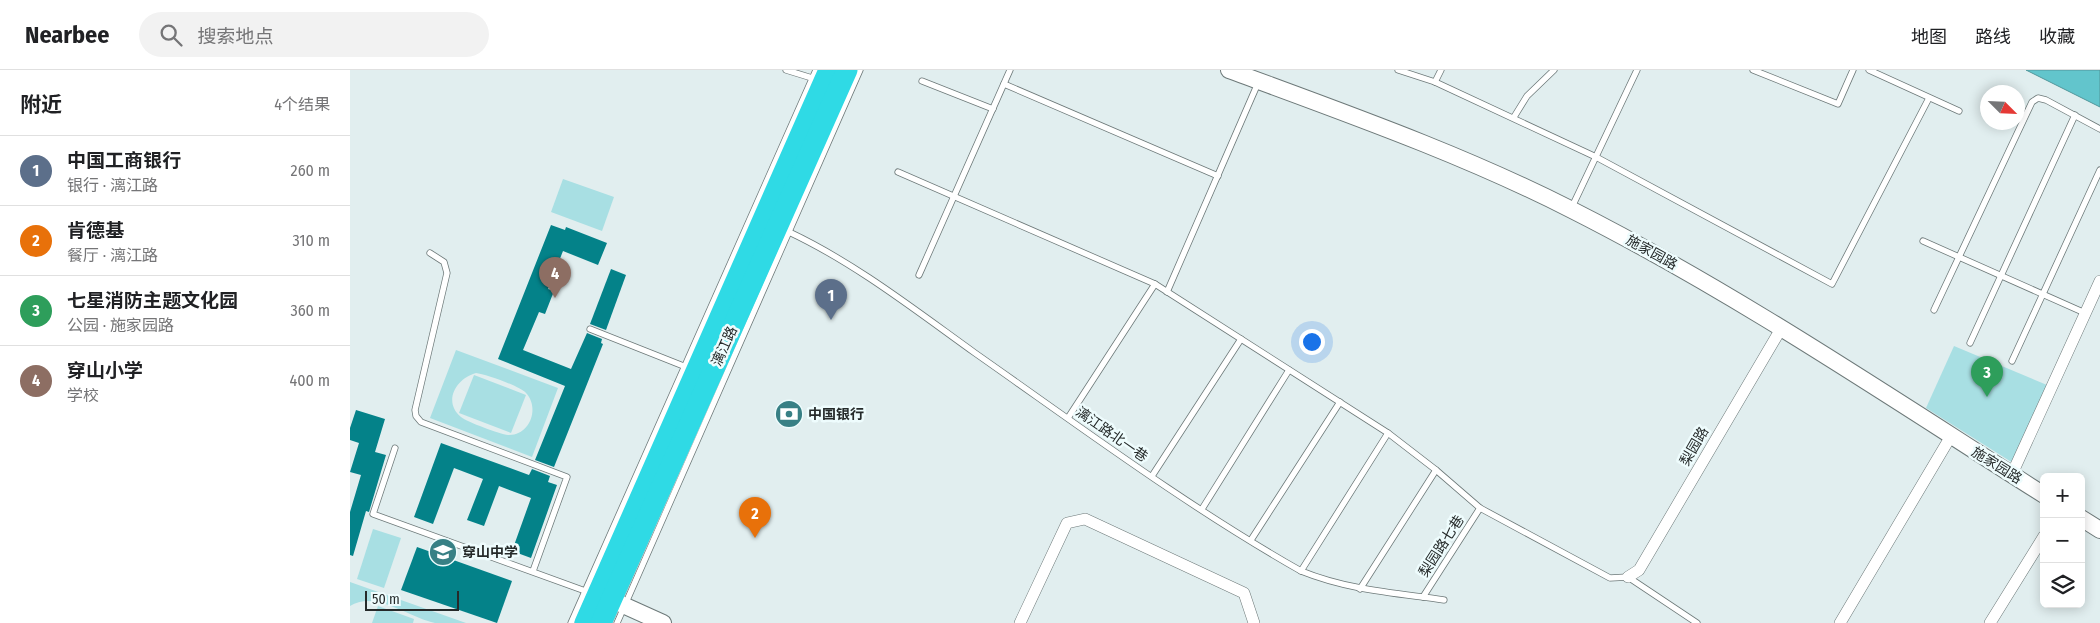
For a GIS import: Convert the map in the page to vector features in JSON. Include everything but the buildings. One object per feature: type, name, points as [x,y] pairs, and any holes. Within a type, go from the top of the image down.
[{"type":"highway","name":"漓江路","points":[[585,623],[605,598],[704,374],[847,70]]},
{"type":"highway","name":"漓江路","points":[[704,374],[821,74]]},
{"type":"highway","name":"漓江路","points":[[602,623],[605,598]]},
{"type":"street","name":"施家园路","points":[[1230,70],[1252,76],[1460,158],[1571,209],[1629,239],[1782,326],[2040,492]]},
{"type":"street","points":[[2012,474],[2100,281]]},
{"type":"street","name":"梨园路","points":[[1628,577],[1639,570],[1782,326]]},
{"type":"street","points":[[1840,623],[1951,436]]},
{"type":"street","points":[[1020,623],[1067,523],[1085,519],[1244,592],[1254,623]]},
{"type":"street","points":[[2085,521],[2100,530]]},
{"type":"street","points":[[1990,623],[2040,542]]},
{"type":"street","points":[[605,598],[662,623]]},
{"type":"lane","points":[[786,70],[821,74]]},
{"type":"lane","points":[[816,70],[821,74]]},
{"type":"lane","points":[[590,329],[704,374],[789,232],[860,70]]},
{"type":"lane","points":[[919,275],[1010,70]]},
{"type":"lane","points":[[1398,70],[1435,82],[1514,117],[1596,157],[1832,284],[1929,98]]},
{"type":"lane","points":[[1435,82],[1441,70]]},
{"type":"lane","points":[[1514,117],[1526,96],[1554,70]]},
{"type":"lane","points":[[1571,209],[1637,70]]},
{"type":"lane","points":[[1753,70],[1838,104],[1853,70]]},
{"type":"lane","points":[[1869,70],[1959,111]]},
{"type":"lane","points":[[1167,292],[1218,176],[1252,76]]},
{"type":"lane","points":[[922,81],[993,109]]},
{"type":"lane","points":[[1004,84],[1218,176]]},
{"type":"lane","points":[[1934,310],[2032,102],[2038,98],[2046,100],[2100,129]]},
{"type":"lane","points":[[1970,343],[2075,114]]},
{"type":"lane","points":[[2012,361],[2100,170]]},
{"type":"lane","points":[[898,172],[1155,284],[1388,434],[1436,470],[1480,508],[1610,578],[1628,577],[1698,623]]},
{"type":"lane","name":"漓江路北一巷","points":[[789,232],[818,246],[911,307],[1152,476],[1301,571],[1323,580],[1360,589],[1444,600]]},
{"type":"lane","points":[[1923,241],[2085,313]]},
{"type":"lane","points":[[430,253],[444,262],[447,273],[415,410],[416,416],[421,422],[566,477],[532,571]]},
{"type":"lane","points":[[1068,418],[1155,284]]},
{"type":"lane","points":[[1152,476],[1241,339]]},
{"type":"lane","points":[[1202,509],[1289,370]]},
{"type":"lane","points":[[1251,540],[1340,402]]},
{"type":"lane","points":[[1301,571],[1388,434]]},
{"type":"lane","points":[[395,448],[373,514],[605,598],[617,623]]},
{"type":"lane","points":[[1360,589],[1436,470]]},
{"type":"lane","name":"梨园路七巷","points":[[1423,597],[1480,508]]},
{"type":"lane","points":[[571,623],[605,598]]},
{"type":"shaded area","points":[[2026,70],[2100,70],[2100,107]]},
{"type":"shaded area","points":[[563,179],[614,197],[602,231],[551,212]]},
{"type":"shaded area","points":[[1954,346],[2047,385],[2013,463],[1926,408]]},
{"type":"shaded area","points":[[456,350],[558,388],[532,457],[430,418]],"holes":[[[476,373],[510,384],[526,393],[530,399],[532,413],[527,426],[522,431],[508,435],[476,425],[464,419],[455,411],[452,397],[454,391],[463,380]]]},
{"type":"shaded area","points":[[474,375],[526,395],[511,433],[459,413]]},
{"type":"shaded area","points":[[373,529],[401,538],[384,588],[357,579]]},
{"type":"shaded area","points":[[350,582],[466,623],[435,623],[371,601],[360,602],[350,606]]},
{"type":"shaded area","points":[[378,606],[414,619],[413,623],[372,623]]},
{"type":"place","name":"穿山小学","points":[[555,298]]},
{"type":"place","name":"中国工商银行","points":[[831,320]]},
{"type":"place","name":"七星消防主题文化园","points":[[1987,397]]},
{"type":"place","name":"中国银行","points":[[789,414]]},
{"type":"place","name":"肯德基","points":[[755,538]]},
{"type":"place","name":"穿山中学","points":[[443,552]]}]
